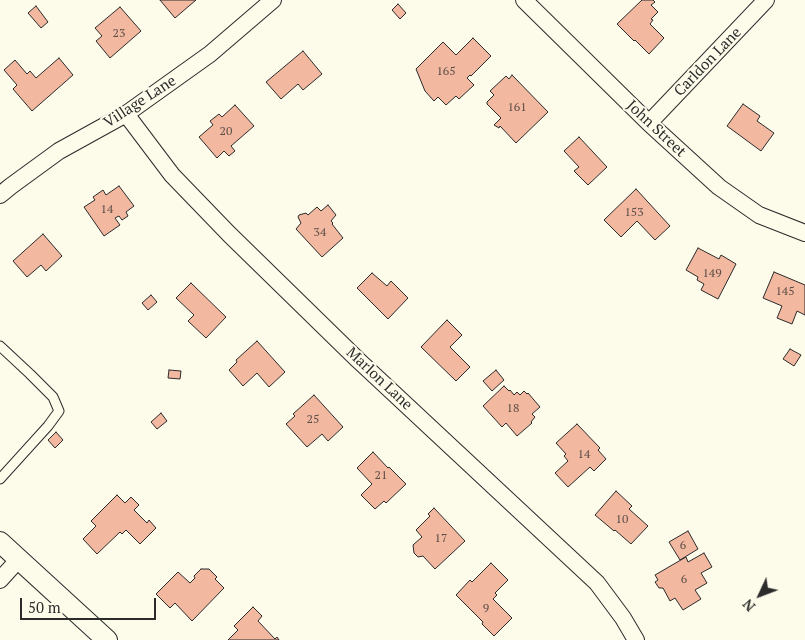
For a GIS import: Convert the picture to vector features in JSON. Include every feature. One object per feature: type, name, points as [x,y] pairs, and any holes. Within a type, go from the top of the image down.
[{"type":"street","name":"Village Lane","points":[[0,196],[59,151],[126,114],[210,54],[273,0]]},
{"type":"street","name":"John Street","points":[[524,0],[649,123],[719,187],[759,215],[805,233]]},
{"type":"street","name":"Carldon Lane","points":[[649,123],[766,0]]},
{"type":"street","name":"Marlon Lane","points":[[126,114],[172,175],[229,234],[358,360],[597,584],[623,618],[636,640]]},
{"type":"street","points":[[0,542],[107,640]]},
{"type":"street","points":[[0,580],[19,559]]},
{"type":"lane","points":[[0,346],[53,398],[59,411],[48,426],[0,479]]},
{"type":"building","points":[[160,0],[196,0],[175,18]]},
{"type":"building","points":[[642,0],[653,0],[655,2],[651,5],[658,12],[651,19],[653,20],[650,24],[664,38],[649,54],[617,24]]},
{"type":"building","points":[[398,4],[406,13],[400,19],[392,10]]},
{"type":"building","points":[[36,6],[48,22],[41,28],[28,13]]},
{"type":"building","points":[[120,7],[141,31],[110,58],[96,41],[102,36],[95,28]]},
{"type":"building","points":[[473,38],[491,56],[467,78],[474,85],[459,99],[456,96],[446,105],[438,97],[434,101],[425,91],[416,69],[443,42],[456,55]]},
{"type":"building","points":[[303,51],[322,74],[303,90],[298,84],[281,99],[266,82]]},
{"type":"building","points":[[59,58],[73,75],[32,111],[13,89],[17,85],[4,70],[15,60],[27,74],[30,71],[36,78]]},
{"type":"building","points":[[512,75],[548,112],[516,143],[500,126],[499,128],[494,125],[501,118],[487,104],[494,95],[490,91],[506,76],[509,79]]},
{"type":"building","points":[[743,104],[760,116],[757,121],[774,133],[761,151],[727,126]]},
{"type":"building","points":[[235,105],[254,126],[231,146],[235,151],[229,156],[224,151],[217,158],[199,137],[213,125],[210,121],[219,114],[222,117]]},
{"type":"building","points":[[579,137],[607,167],[588,185],[574,171],[579,167],[564,151]]},
{"type":"building","points":[[119,186],[134,206],[126,212],[128,216],[122,220],[119,216],[115,218],[120,225],[104,236],[84,207],[95,200],[93,197],[103,190],[106,195]]},
{"type":"building","points":[[636,189],[670,226],[655,240],[637,221],[621,237],[604,220]]},
{"type":"building","points":[[328,205],[336,215],[331,221],[332,224],[343,238],[322,257],[296,229],[301,223],[299,215],[306,213],[308,215],[317,207],[321,211]]},
{"type":"building","points":[[43,234],[62,256],[46,271],[41,265],[27,277],[13,261]]},
{"type":"building","points":[[698,248],[719,259],[721,255],[736,264],[718,299],[701,290],[704,284],[697,280],[698,277],[686,270]]},
{"type":"building","points":[[774,272],[805,285],[805,315],[797,311],[792,324],[777,318],[782,306],[763,298]]},
{"type":"building","points":[[372,273],[387,286],[391,281],[408,298],[388,319],[357,288]]},
{"type":"building","points":[[191,283],[226,317],[206,338],[188,321],[194,315],[176,298]]},
{"type":"building","points":[[151,295],[157,302],[148,310],[142,303]]},
{"type":"building","points":[[447,320],[462,335],[450,347],[470,367],[456,381],[421,347]]},
{"type":"building","points":[[257,341],[285,372],[269,387],[257,373],[243,386],[229,370],[237,362],[236,360]]},
{"type":"building","points":[[790,349],[801,355],[794,366],[783,359]]},
{"type":"building","points":[[169,370],[181,371],[180,379],[168,378]]},
{"type":"building","points":[[496,370],[504,380],[492,391],[483,381]]},
{"type":"building","points":[[504,386],[514,395],[517,392],[520,395],[524,391],[528,393],[540,407],[532,414],[535,417],[532,423],[517,436],[506,423],[502,427],[483,406]]},
{"type":"building","points":[[314,395],[343,427],[328,441],[322,434],[307,447],[286,424],[295,416],[293,414]]},
{"type":"building","points":[[161,413],[167,421],[157,429],[151,422]]},
{"type":"building","points":[[577,424],[600,448],[598,450],[606,459],[594,471],[590,467],[568,487],[555,473],[568,461],[564,456],[566,454],[556,443]]},
{"type":"building","points":[[56,432],[63,440],[55,448],[48,440]]},
{"type":"building","points":[[373,452],[406,484],[386,503],[384,501],[375,509],[361,495],[372,484],[357,468]]},
{"type":"building","points":[[616,491],[632,506],[629,509],[648,526],[631,544],[595,515]]},
{"type":"building","points":[[117,495],[125,503],[131,497],[139,505],[134,510],[147,523],[149,520],[156,528],[140,544],[126,530],[122,534],[120,532],[97,554],[83,539],[96,526],[91,521]]},
{"type":"building","points":[[434,508],[465,541],[435,569],[423,556],[418,557],[414,553],[413,545],[422,537],[416,530],[430,516],[428,514]]},
{"type":"building","points":[[688,531],[698,549],[680,560],[669,542]]},
{"type":"building","points":[[704,553],[712,567],[701,573],[707,583],[695,590],[701,599],[683,610],[675,598],[670,601],[663,588],[659,588],[655,582],[658,580],[655,575],[686,557],[688,562]]},
{"type":"building","points":[[491,563],[508,580],[495,593],[497,595],[493,599],[512,618],[494,636],[456,595],[470,580],[472,582]]},
{"type":"building","points":[[201,569],[209,569],[224,588],[192,621],[175,603],[170,608],[156,594],[178,572],[190,583]]},
{"type":"building","points":[[253,607],[262,616],[258,621],[275,639],[277,637],[279,640],[228,640],[238,630],[234,626]]}]
